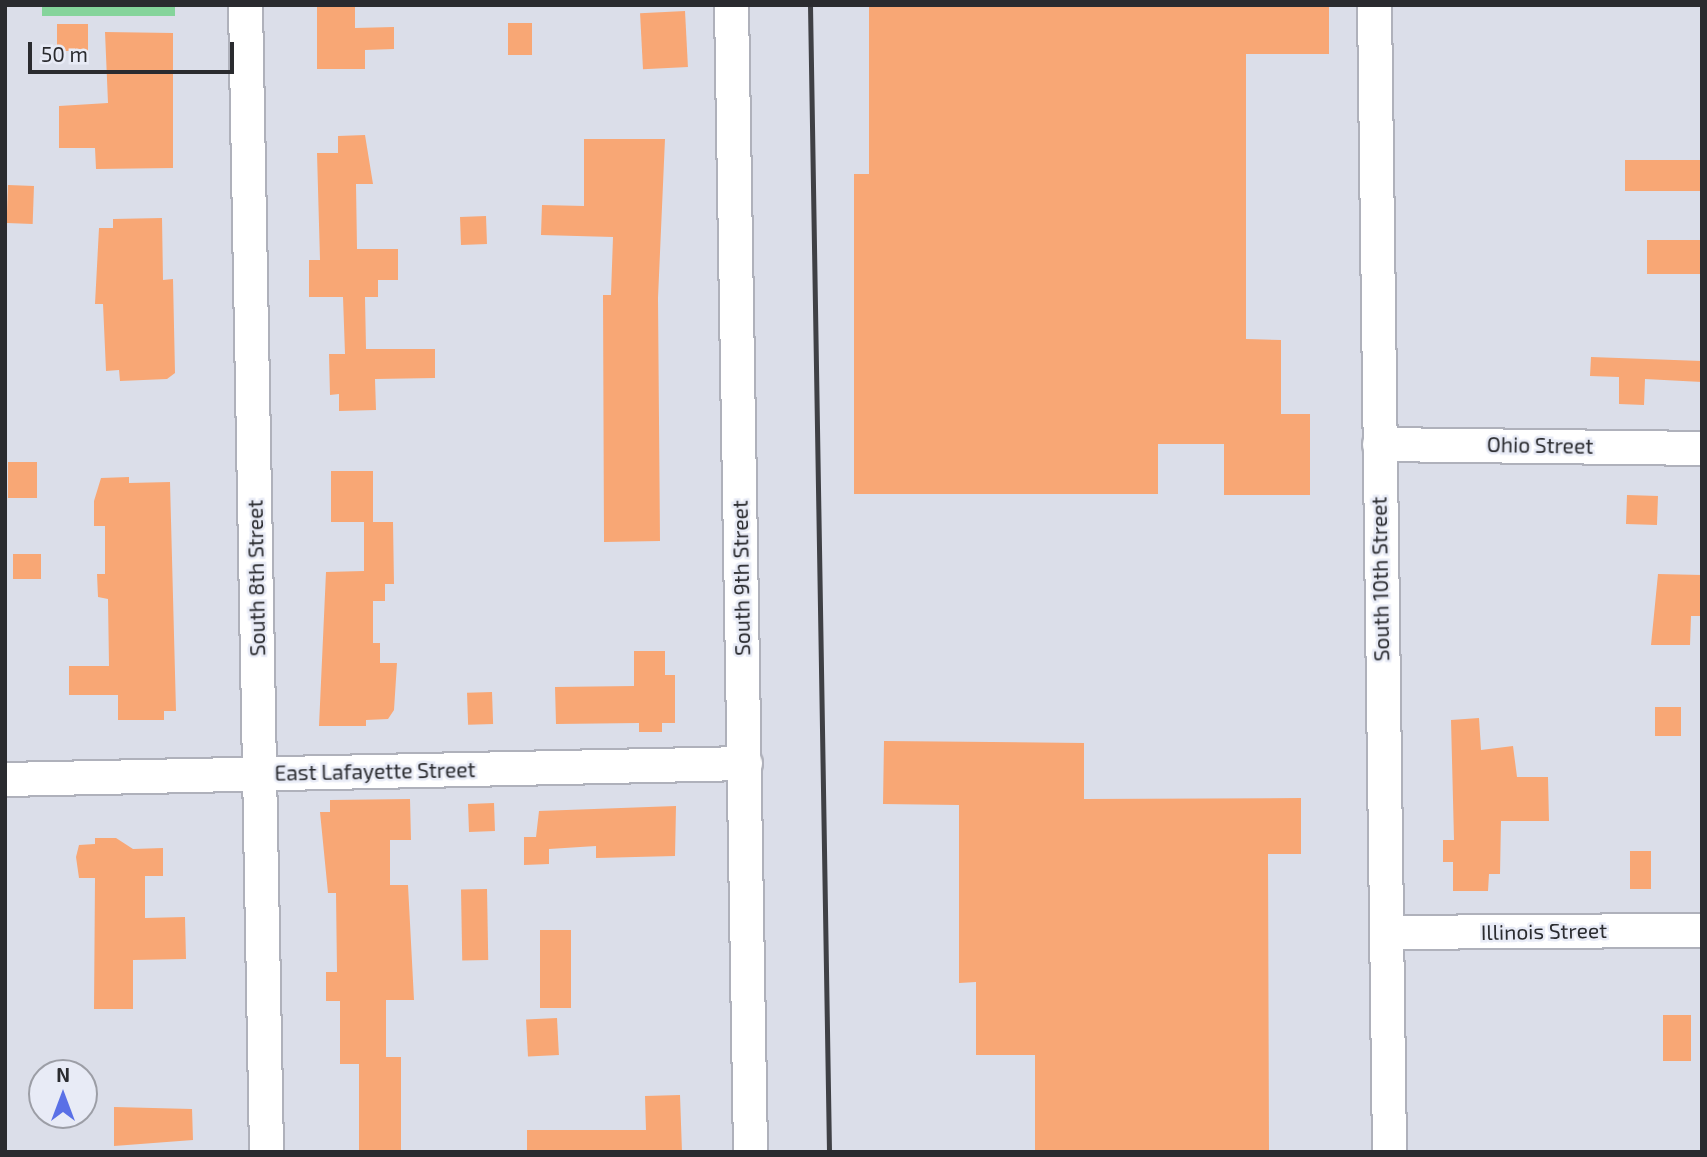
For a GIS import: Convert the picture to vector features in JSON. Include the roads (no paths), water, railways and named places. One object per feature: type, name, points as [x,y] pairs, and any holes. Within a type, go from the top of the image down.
[{"type":"street","name":"South 8th Street","points":[[245,5],[266,1152]]},
{"type":"street","name":"South 9th Street","points":[[731,5],[750,1152]]},
{"type":"street","name":"South 10th Street","points":[[1374,5],[1389,1152]]},
{"type":"street","name":"Ohio Street","points":[[1379,444],[1702,448]]},
{"type":"street","name":"East Lafayette Street","points":[[5,779],[745,763]]},
{"type":"street","name":"Illinois Street","points":[[1387,932],[1702,930]]},
{"type":"railway","points":[[810,5],[829,1152]]}]
